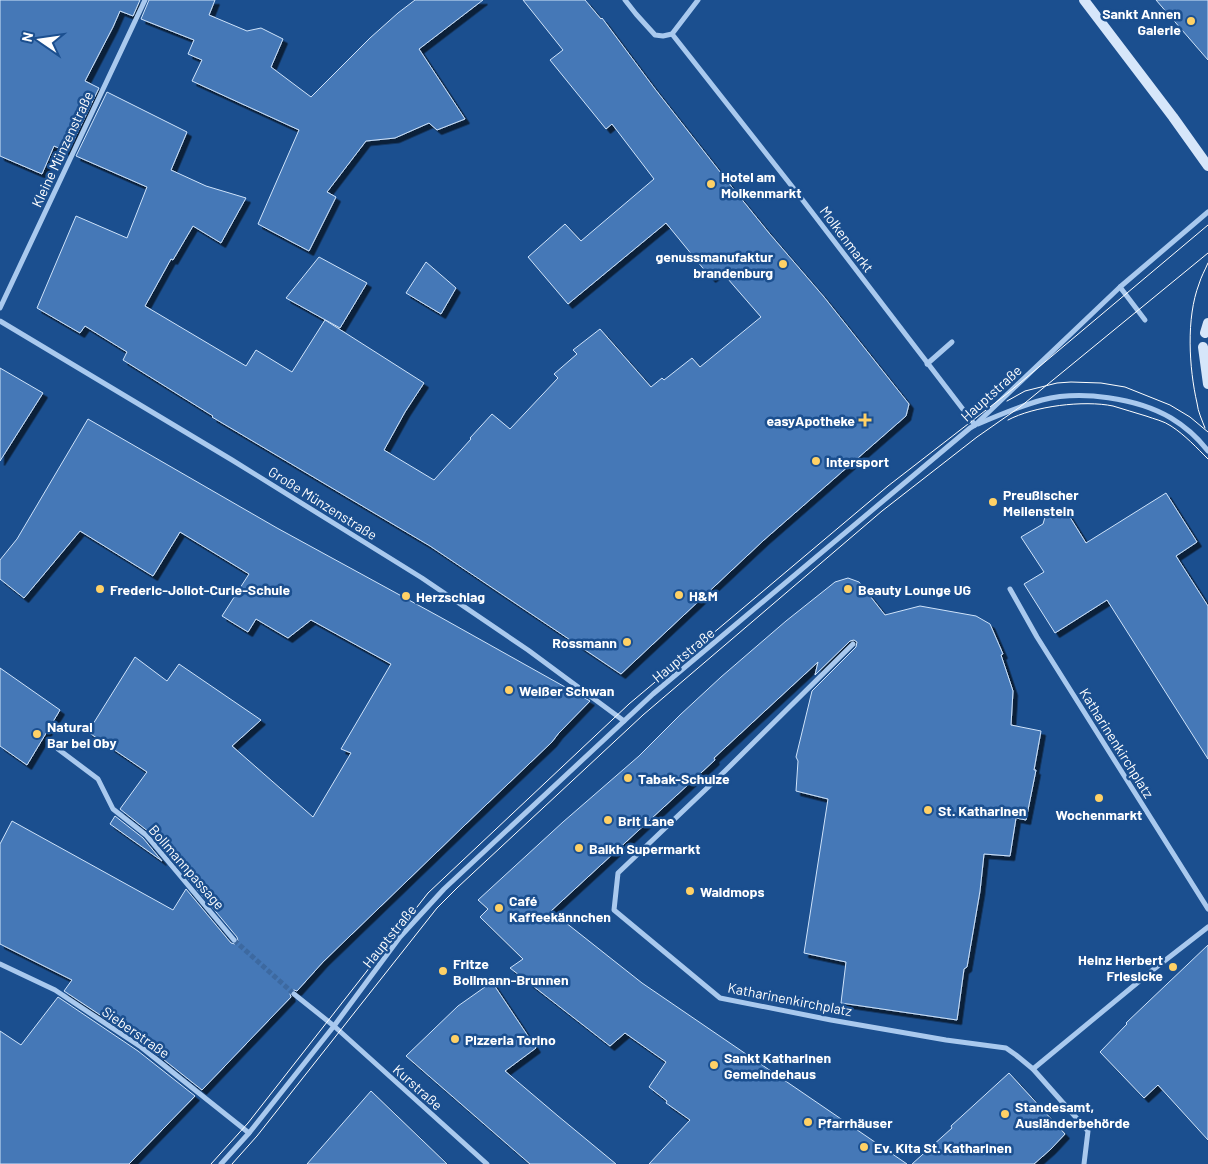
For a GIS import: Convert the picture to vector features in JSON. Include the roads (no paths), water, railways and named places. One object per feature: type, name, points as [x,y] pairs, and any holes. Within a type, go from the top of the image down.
[{"type":"street","name":"Kleine Münzenstraße","points":[[0,308],[145,0]]},
{"type":"street","points":[[625,0],[655,35],[663,36],[672,34],[698,0]]},
{"type":"street","points":[[1084,0],[1208,166]]},
{"type":"street","name":"Molkenmarkt","points":[[672,34],[798,194],[975,425]]},
{"type":"street","name":"Hauptstraße","points":[[221,1164],[249,1133],[334,1026],[400,936],[444,889],[661,688],[975,425],[1120,287],[1208,212]]},
{"type":"street","points":[[1120,287],[1145,320]]},
{"type":"street","name":"Große Münzenstraße","points":[[0,321],[232,460],[422,578],[528,650],[624,721]]},
{"type":"street","points":[[1205,333],[1208,323]]},
{"type":"street","points":[[927,364],[952,342]]},
{"type":"street","points":[[1203,347],[1208,384]]},
{"type":"street","points":[[975,425],[1020,407],[1044,400],[1098,396],[1118,399],[1157,411],[1172,418],[1186,428],[1208,451]]},
{"type":"street","name":"Katharinenkirchplatz","points":[[1010,588],[1037,637],[1208,909]]},
{"type":"street","name":"Katharinenkirchplatz","points":[[853,644],[726,771],[618,873],[614,910],[720,998],[927,1037],[1006,1048],[1033,1069]]},
{"type":"street","name":"Bollmannpassage","points":[[58,749],[98,779],[113,808],[146,835],[234,940]]},
{"type":"street","points":[[1084,1164],[1088,1131],[1033,1069],[1208,927]]},
{"type":"street","name":"Sieberstraße","points":[[0,964],[55,990],[141,1047],[249,1133]]},
{"type":"street","points":[[294,994],[334,1026]]},
{"type":"street","name":"Kurstraße","points":[[334,1026],[487,1164]]},
{"type":"tunnel","points":[[234,940],[294,994]]},
{"type":"tram line","points":[[211,1164],[248,1123],[428,893],[629,704],[888,486],[1008,393],[1208,225]]},
{"type":"tram line","points":[[232,1164],[257,1136],[437,908],[458,887],[643,715],[882,511],[977,437],[1020,407],[1208,253]]},
{"type":"tram line","points":[[1205,428],[1198,410],[1194,389],[1190,343],[1195,297],[1208,263]]},
{"type":"tram line","points":[[1007,401],[1025,391],[1057,383],[1101,383],[1125,387],[1170,405],[1190,417],[1208,432]]},
{"type":"tram line","points":[[1008,420],[1031,411],[1059,406],[1074,404],[1113,406],[1168,424],[1186,437],[1208,459]]},
{"type":"place","name":"Sankt Annen Galerie","points":[[1191,21]]},
{"type":"place","name":"Hotel am Molkenmarkt","points":[[711,184]]},
{"type":"place","name":"genussmanufaktur brandenburg","points":[[783,264]]},
{"type":"place","name":"easyApotheke","points":[[865,420]]},
{"type":"place","name":"Intersport","points":[[816,461]]},
{"type":"place","name":"Preußischer Meilenstein","points":[[993,502]]},
{"type":"place","name":"Frederic-Joliot-Curie-Schule","points":[[100,589]]},
{"type":"place","name":"Beauty Lounge UG","points":[[848,589]]},
{"type":"place","name":"H&M","points":[[679,595]]},
{"type":"place","name":"Herzschlag","points":[[406,596]]},
{"type":"place","name":"Rossmann","points":[[627,642]]},
{"type":"place","name":"Weißer Schwan","points":[[509,690]]},
{"type":"place","name":"Natural Bar bei Oby","points":[[37,734]]},
{"type":"place","name":"Tabak-Schulze","points":[[628,778]]},
{"type":"place","name":"Wochenmarkt","points":[[1099,798]]},
{"type":"place","name":"St. Katharinen","points":[[928,810]]},
{"type":"place","name":"Brit Lane","points":[[608,820]]},
{"type":"place","name":"Balkh Supermarkt","points":[[579,848]]},
{"type":"place","name":"Waldmops","points":[[690,891]]},
{"type":"place","name":"Café Kaffeekännchen","points":[[499,908]]},
{"type":"place","name":"Heinz Herbert Friesicke","points":[[1173,967]]},
{"type":"place","name":"Fritze Bollmann-Brunnen","points":[[443,971]]},
{"type":"place","name":"Pizzeria Torino","points":[[455,1039]]},
{"type":"place","name":"Sankt Katharinen Gemeindehaus","points":[[714,1065]]},
{"type":"place","name":"Standesamt, Ausländerbehörde","points":[[1005,1114]]},
{"type":"place","name":"Pfarrhäuser","points":[[808,1122]]},
{"type":"place","name":"Ev. Kita St. Katharinen","points":[[864,1147]]}]
